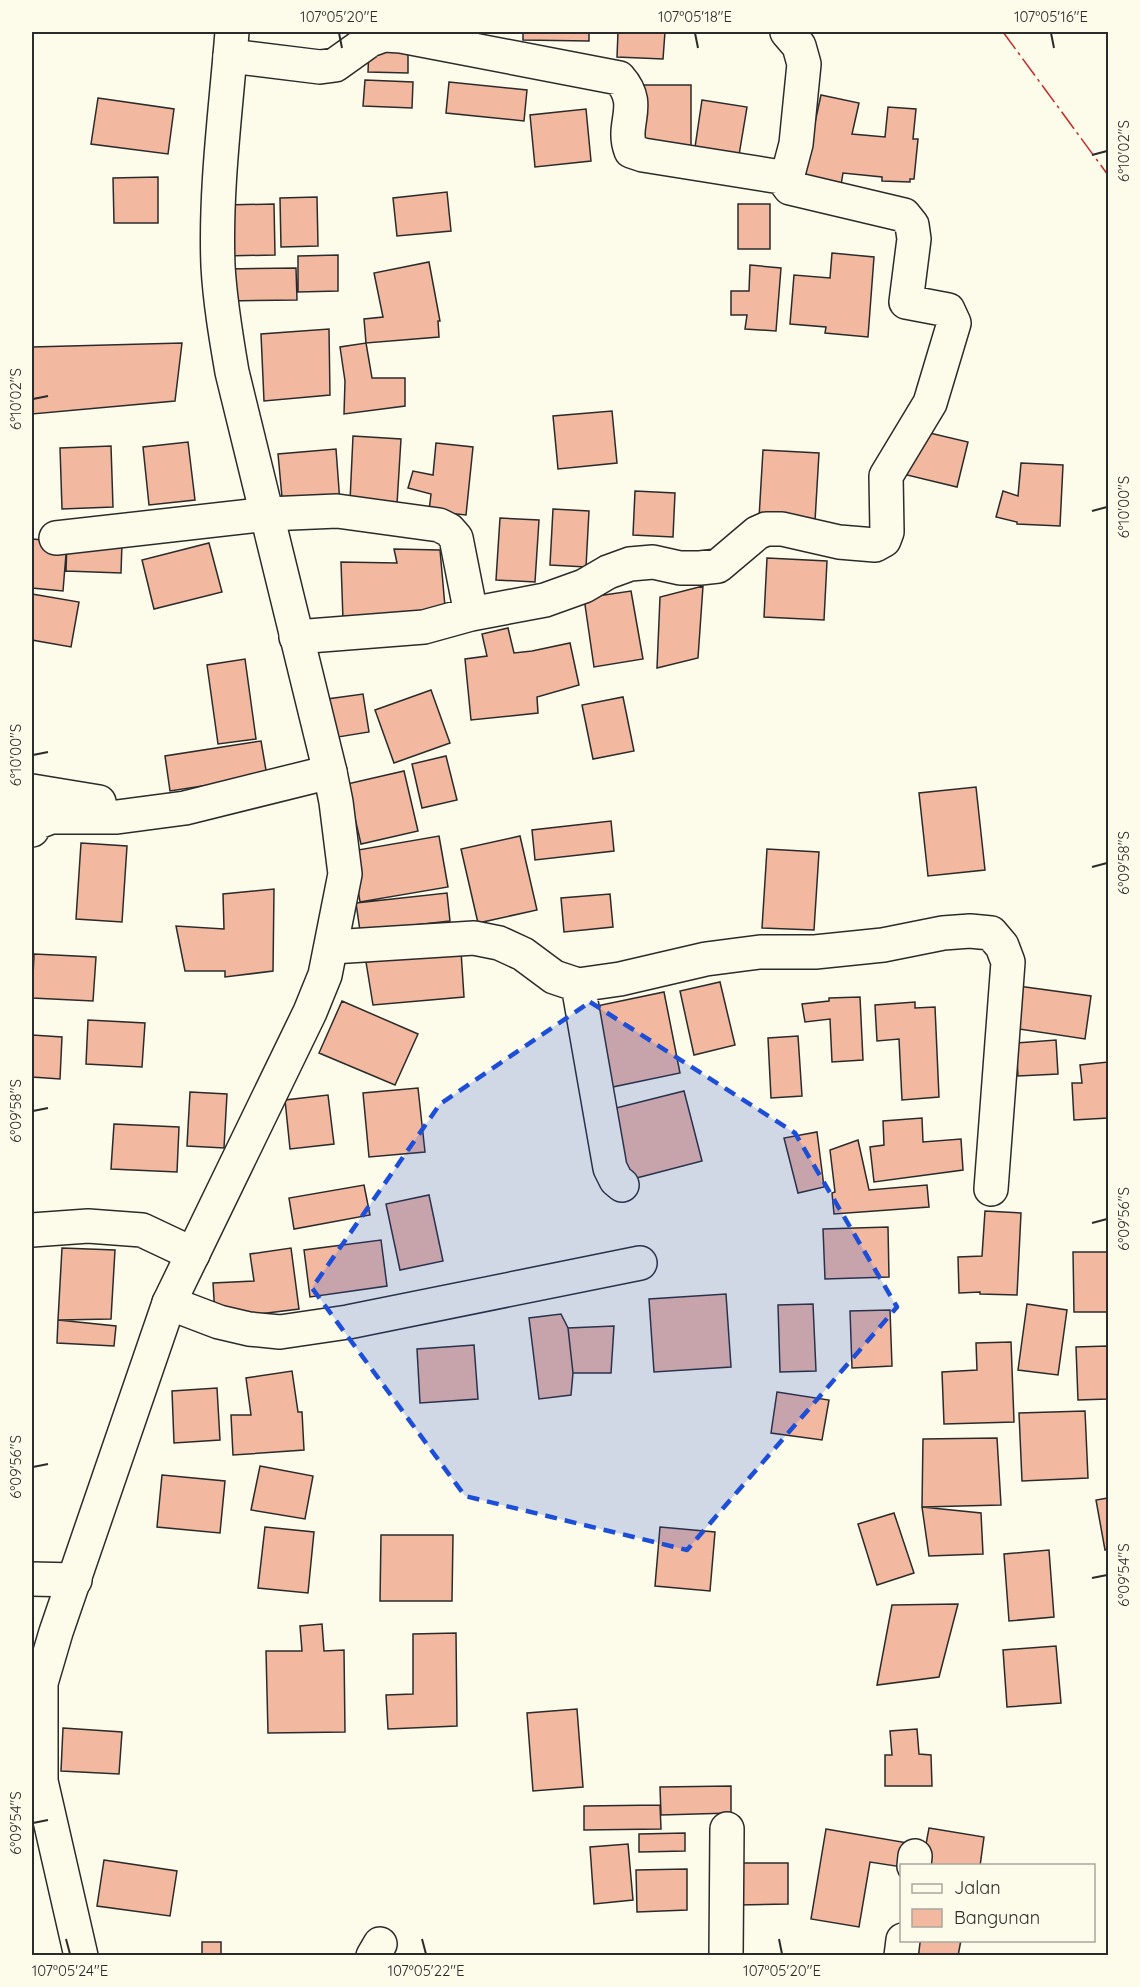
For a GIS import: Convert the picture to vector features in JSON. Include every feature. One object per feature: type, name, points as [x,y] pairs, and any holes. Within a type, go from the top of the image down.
[{"type":"street","points":[[297,637],[423,627],[471,614],[545,600],[584,586],[608,572],[630,564],[653,562],[680,568],[718,566],[757,533],[766,529],[782,529],[839,542],[875,545],[884,540],[887,532],[886,476],[930,403],[954,323],[948,310],[906,302],[914,239],[912,225],[904,215],[790,188],[787,184],[796,144],[804,64],[799,46],[787,32]]},
{"type":"street","points":[[81,1956],[41,1781],[41,1683],[170,1303],[310,1012],[325,975],[345,874],[330,772],[232,372],[222,308],[218,266],[219,214],[231,44],[320,67],[335,64],[370,40],[384,35],[401,36],[619,78],[627,87],[632,101],[628,143],[631,151],[643,155],[787,177]]},
{"type":"street","points":[[56,538],[268,514],[337,511],[439,525],[449,530],[456,538],[471,614]]},
{"type":"street","points":[[32,830],[36,823],[51,818],[117,817],[185,808],[330,772]]},
{"type":"street","points":[[32,791],[157,812]]},
{"type":"street","points":[[332,947],[474,938],[499,943],[523,954],[554,977],[578,985],[620,979],[728,956],[760,952],[815,952],[883,945],[943,933],[970,931],[991,933],[1002,946],[1008,962],[991,1189]]},
{"type":"street","points":[[578,985],[610,1168],[616,1180],[622,1185]]},
{"type":"street","points":[[32,1230],[87,1226],[142,1230],[193,1254]]},
{"type":"street","points":[[170,1303],[219,1322],[249,1329],[280,1332],[348,1322],[640,1263]]},
{"type":"street","points":[[32,1579],[75,1580]]},
{"type":"street","points":[[726,1956],[728,1829]]},
{"type":"highlighted area","points":[[590,1002],[795,1133],[897,1307],[687,1550],[465,1496],[312,1288],[440,1104]]},
{"type":"building","points":[[523,32],[589,32],[589,41],[523,40]]},
{"type":"building","points":[[618,32],[665,32],[663,59],[617,57]]},
{"type":"building","points":[[369,47],[408,48],[408,73],[368,72]]},
{"type":"building","points":[[365,80],[413,82],[412,108],[363,106]]},
{"type":"building","points":[[449,82],[527,90],[524,121],[446,113]]},
{"type":"building","points":[[644,85],[691,85],[691,148],[645,149]]},
{"type":"building","points":[[821,95],[859,103],[852,134],[885,137],[888,107],[916,109],[913,139],[918,139],[914,179],[910,179],[910,182],[882,181],[882,177],[843,173],[841,185],[803,177]]},
{"type":"building","points":[[98,98],[174,109],[168,154],[91,144]]},
{"type":"building","points":[[702,100],[747,107],[738,161],[694,154]]},
{"type":"building","points":[[586,109],[591,161],[535,167],[530,115]]},
{"type":"building","points":[[158,177],[158,223],[114,223],[113,178]]},
{"type":"building","points":[[447,192],[451,231],[397,236],[393,198]]},
{"type":"building","points":[[317,197],[318,246],[281,247],[280,198]]},
{"type":"building","points":[[274,204],[275,255],[224,256],[223,205]]},
{"type":"building","points":[[738,204],[770,204],[770,249],[738,249]]},
{"type":"building","points":[[832,253],[874,257],[868,337],[825,333],[826,327],[790,324],[794,275],[830,278]]},
{"type":"building","points":[[338,255],[338,291],[298,292],[298,256]]},
{"type":"building","points":[[429,262],[440,321],[438,321],[439,337],[366,343],[364,319],[383,317],[374,273]]},
{"type":"building","points":[[750,265],[781,268],[776,331],[745,329],[747,315],[731,315],[731,291],[749,291]]},
{"type":"building","points":[[296,268],[297,300],[227,301],[227,269]]},
{"type":"building","points":[[329,329],[330,395],[264,401],[261,334]]},
{"type":"building","points":[[182,343],[175,401],[32,414],[32,347]]},
{"type":"building","points":[[366,343],[372,378],[405,378],[405,406],[344,414],[345,381],[340,347]]},
{"type":"building","points":[[612,411],[617,463],[558,469],[553,416]]},
{"type":"building","points":[[917,430],[968,442],[957,487],[907,475]]},
{"type":"building","points":[[353,436],[401,439],[397,504],[350,501]]},
{"type":"building","points":[[188,442],[195,500],[149,505],[143,447]]},
{"type":"building","points":[[436,443],[473,447],[466,515],[429,511],[431,494],[408,488],[413,471],[433,475]]},
{"type":"building","points":[[111,446],[113,507],[62,509],[60,448]]},
{"type":"building","points":[[336,449],[340,503],[283,508],[278,454]]},
{"type":"building","points":[[763,450],[819,453],[815,521],[759,518]]},
{"type":"building","points":[[1021,463],[1063,465],[1060,526],[1017,524],[1017,522],[996,517],[1003,491],[1018,496]]},
{"type":"building","points":[[635,491],[675,493],[673,537],[633,535]]},
{"type":"building","points":[[553,509],[589,511],[586,567],[550,565]]},
{"type":"building","points":[[500,518],[539,520],[535,582],[496,580]]},
{"type":"building","points":[[32,539],[67,542],[63,591],[32,588]]},
{"type":"building","points":[[67,542],[122,543],[121,573],[66,571]]},
{"type":"building","points":[[209,543],[222,592],[154,609],[142,560]]},
{"type":"building","points":[[394,549],[440,550],[446,618],[343,620],[341,562],[397,563]]},
{"type":"building","points":[[767,558],[827,561],[824,620],[764,617]]},
{"type":"building","points":[[703,586],[698,658],[657,668],[660,597]]},
{"type":"building","points":[[631,591],[643,659],[594,667],[584,598]]},
{"type":"building","points":[[32,594],[79,602],[71,647],[32,640]]},
{"type":"building","points":[[508,628],[514,653],[570,643],[579,685],[537,697],[538,713],[471,720],[465,659],[487,656],[482,634]]},
{"type":"building","points":[[245,659],[256,739],[218,744],[207,665]]},
{"type":"building","points":[[431,690],[450,743],[394,763],[375,710]]},
{"type":"building","points":[[363,694],[369,732],[326,739],[320,700]]},
{"type":"building","points":[[623,697],[634,751],[593,759],[582,705]]},
{"type":"building","points":[[261,741],[267,776],[170,791],[165,756]]},
{"type":"building","points":[[446,756],[457,800],[422,808],[412,764]]},
{"type":"building","points":[[404,771],[418,831],[361,844],[347,784]]},
{"type":"building","points":[[976,787],[985,870],[928,876],[919,793]]},
{"type":"building","points":[[611,821],[614,851],[535,860],[532,830]]},
{"type":"building","points":[[439,836],[448,887],[360,902],[352,851]]},
{"type":"building","points":[[520,836],[537,910],[478,923],[461,849]]},
{"type":"building","points":[[81,843],[127,846],[122,922],[76,919]]},
{"type":"building","points":[[767,849],[819,852],[814,930],[762,928]]},
{"type":"building","points":[[274,889],[273,971],[225,977],[225,971],[185,971],[176,926],[224,929],[223,894]]},
{"type":"building","points":[[447,893],[450,921],[360,931],[356,903]]},
{"type":"building","points":[[610,894],[613,927],[564,932],[561,898]]},
{"type":"building","points":[[461,951],[464,997],[373,1005],[366,962]]},
{"type":"building","points":[[34,954],[96,957],[93,1001],[32,998]]},
{"type":"building","points":[[720,982],[735,1045],[694,1055],[680,991]]},
{"type":"building","points":[[1018,986],[1091,996],[1085,1039],[1012,1028]]},
{"type":"building","points":[[664,992],[680,1073],[603,1089],[587,1008]]},
{"type":"building","points":[[860,997],[863,1060],[832,1062],[830,1019],[805,1022],[802,1004],[829,1001],[829,998]]},
{"type":"building","points":[[342,1001],[418,1034],[395,1085],[319,1053]]},
{"type":"building","points":[[915,1002],[915,1008],[935,1007],[939,1097],[902,1100],[899,1039],[877,1041],[875,1005]]},
{"type":"building","points":[[88,1020],[145,1023],[142,1067],[86,1064]]},
{"type":"building","points":[[32,1035],[62,1037],[60,1079],[32,1077]]},
{"type":"building","points":[[798,1036],[802,1096],[771,1098],[768,1038]]},
{"type":"building","points":[[1056,1040],[1058,1074],[1018,1076],[1016,1043]]},
{"type":"building","points":[[1108,1062],[1108,1118],[1074,1120],[1072,1083],[1082,1083],[1080,1065]]},
{"type":"building","points":[[418,1088],[425,1152],[369,1157],[363,1093]]},
{"type":"building","points":[[684,1091],[702,1161],[625,1181],[608,1110]]},
{"type":"building","points":[[190,1092],[227,1094],[224,1148],[187,1146]]},
{"type":"building","points":[[328,1095],[334,1144],[290,1149],[285,1100]]},
{"type":"building","points":[[922,1118],[923,1142],[961,1139],[963,1170],[874,1182],[870,1147],[884,1145],[883,1121]]},
{"type":"building","points":[[114,1124],[179,1127],[177,1172],[111,1169]]},
{"type":"building","points":[[817,1132],[824,1187],[798,1193],[784,1138]]},
{"type":"building","points":[[858,1140],[869,1190],[927,1185],[929,1207],[834,1214],[832,1193],[835,1192],[830,1150]]},
{"type":"building","points":[[364,1185],[370,1215],[294,1229],[289,1198]]},
{"type":"building","points":[[429,1195],[443,1261],[400,1270],[386,1204]]},
{"type":"building","points":[[985,1211],[1021,1213],[1017,1295],[959,1293],[958,1257],[982,1256]]},
{"type":"building","points":[[888,1227],[889,1277],[825,1279],[823,1229]]},
{"type":"building","points":[[381,1240],[387,1286],[310,1297],[304,1250]]},
{"type":"building","points":[[62,1248],[115,1250],[111,1319],[58,1320]]},
{"type":"building","points":[[291,1248],[299,1309],[259,1314],[215,1315],[213,1283],[254,1281],[250,1254]]},
{"type":"building","points":[[1073,1252],[1108,1252],[1108,1312],[1074,1312]]},
{"type":"building","points":[[726,1294],[731,1367],[654,1372],[649,1299]]},
{"type":"building","points":[[813,1304],[816,1371],[780,1372],[778,1305]]},
{"type":"building","points":[[1027,1304],[1067,1310],[1058,1375],[1018,1370]]},
{"type":"building","points":[[890,1310],[892,1366],[852,1368],[850,1311]]},
{"type":"building","points":[[561,1314],[568,1328],[573,1373],[571,1395],[539,1399],[529,1318]]},
{"type":"building","points":[[58,1320],[116,1326],[114,1346],[57,1343]]},
{"type":"building","points":[[614,1326],[611,1373],[573,1373],[568,1328]]},
{"type":"building","points":[[1011,1342],[1014,1422],[944,1424],[942,1372],[977,1370],[976,1343]]},
{"type":"building","points":[[474,1345],[478,1399],[420,1403],[417,1349]]},
{"type":"building","points":[[1107,1346],[1108,1399],[1078,1400],[1076,1347]]},
{"type":"building","points":[[292,1371],[298,1412],[302,1412],[304,1450],[233,1455],[231,1415],[251,1415],[246,1378]]},
{"type":"building","points":[[217,1388],[220,1440],[174,1443],[172,1391]]},
{"type":"building","points":[[777,1392],[829,1400],[822,1440],[771,1433]]},
{"type":"building","points":[[1085,1411],[1088,1478],[1022,1481],[1019,1413]]},
{"type":"building","points":[[997,1438],[1001,1505],[922,1507],[923,1439]]},
{"type":"building","points":[[260,1466],[313,1476],[305,1519],[251,1510]]},
{"type":"building","points":[[162,1475],[225,1481],[220,1533],[157,1527]]},
{"type":"building","points":[[1108,1498],[1108,1549],[1105,1550],[1096,1500]]},
{"type":"building","points":[[922,1507],[981,1513],[983,1554],[929,1556]]},
{"type":"building","points":[[894,1513],[914,1573],[877,1585],[858,1524]]},
{"type":"building","points":[[265,1527],[314,1532],[308,1593],[258,1588]]},
{"type":"building","points":[[660,1527],[715,1532],[710,1591],[655,1586]]},
{"type":"building","points":[[381,1535],[453,1535],[452,1601],[380,1601]]},
{"type":"building","points":[[1049,1550],[1054,1617],[1009,1621],[1004,1554]]},
{"type":"building","points":[[958,1604],[939,1677],[877,1685],[892,1605]]},
{"type":"building","points":[[322,1624],[324,1651],[344,1650],[345,1732],[268,1733],[266,1651],[302,1651],[300,1626]]},
{"type":"building","points":[[456,1633],[457,1726],[388,1729],[386,1695],[413,1694],[413,1634]]},
{"type":"building","points":[[1056,1646],[1061,1703],[1007,1707],[1003,1650]]},
{"type":"building","points":[[577,1709],[583,1787],[533,1791],[527,1713]]},
{"type":"building","points":[[63,1728],[122,1732],[119,1774],[61,1771]]},
{"type":"building","points":[[917,1729],[919,1754],[931,1755],[932,1786],[885,1786],[885,1755],[892,1755],[890,1731]]},
{"type":"building","points":[[731,1786],[731,1813],[661,1815],[660,1787]]},
{"type":"building","points":[[660,1805],[661,1829],[584,1830],[584,1806]]},
{"type":"building","points":[[929,1828],[984,1837],[980,1864],[922,1864]]},
{"type":"building","points":[[826,1829],[908,1843],[900,1867],[870,1862],[859,1927],[811,1919]]},
{"type":"building","points":[[685,1833],[685,1851],[639,1852],[639,1834]]},
{"type":"building","points":[[628,1844],[633,1900],[594,1904],[590,1847]]},
{"type":"building","points":[[104,1860],[177,1871],[170,1916],[97,1906]]},
{"type":"building","points":[[736,1863],[788,1863],[788,1904],[737,1905]]},
{"type":"building","points":[[687,1869],[687,1910],[637,1912],[636,1870]]},
{"type":"building","points":[[202,1942],[221,1942],[221,1956],[202,1956]]},
{"type":"building","points":[[908,1942],[961,1942],[958,1956],[905,1956]]},
{"type":"power","points":[[1003,32],[1108,175]]}]
